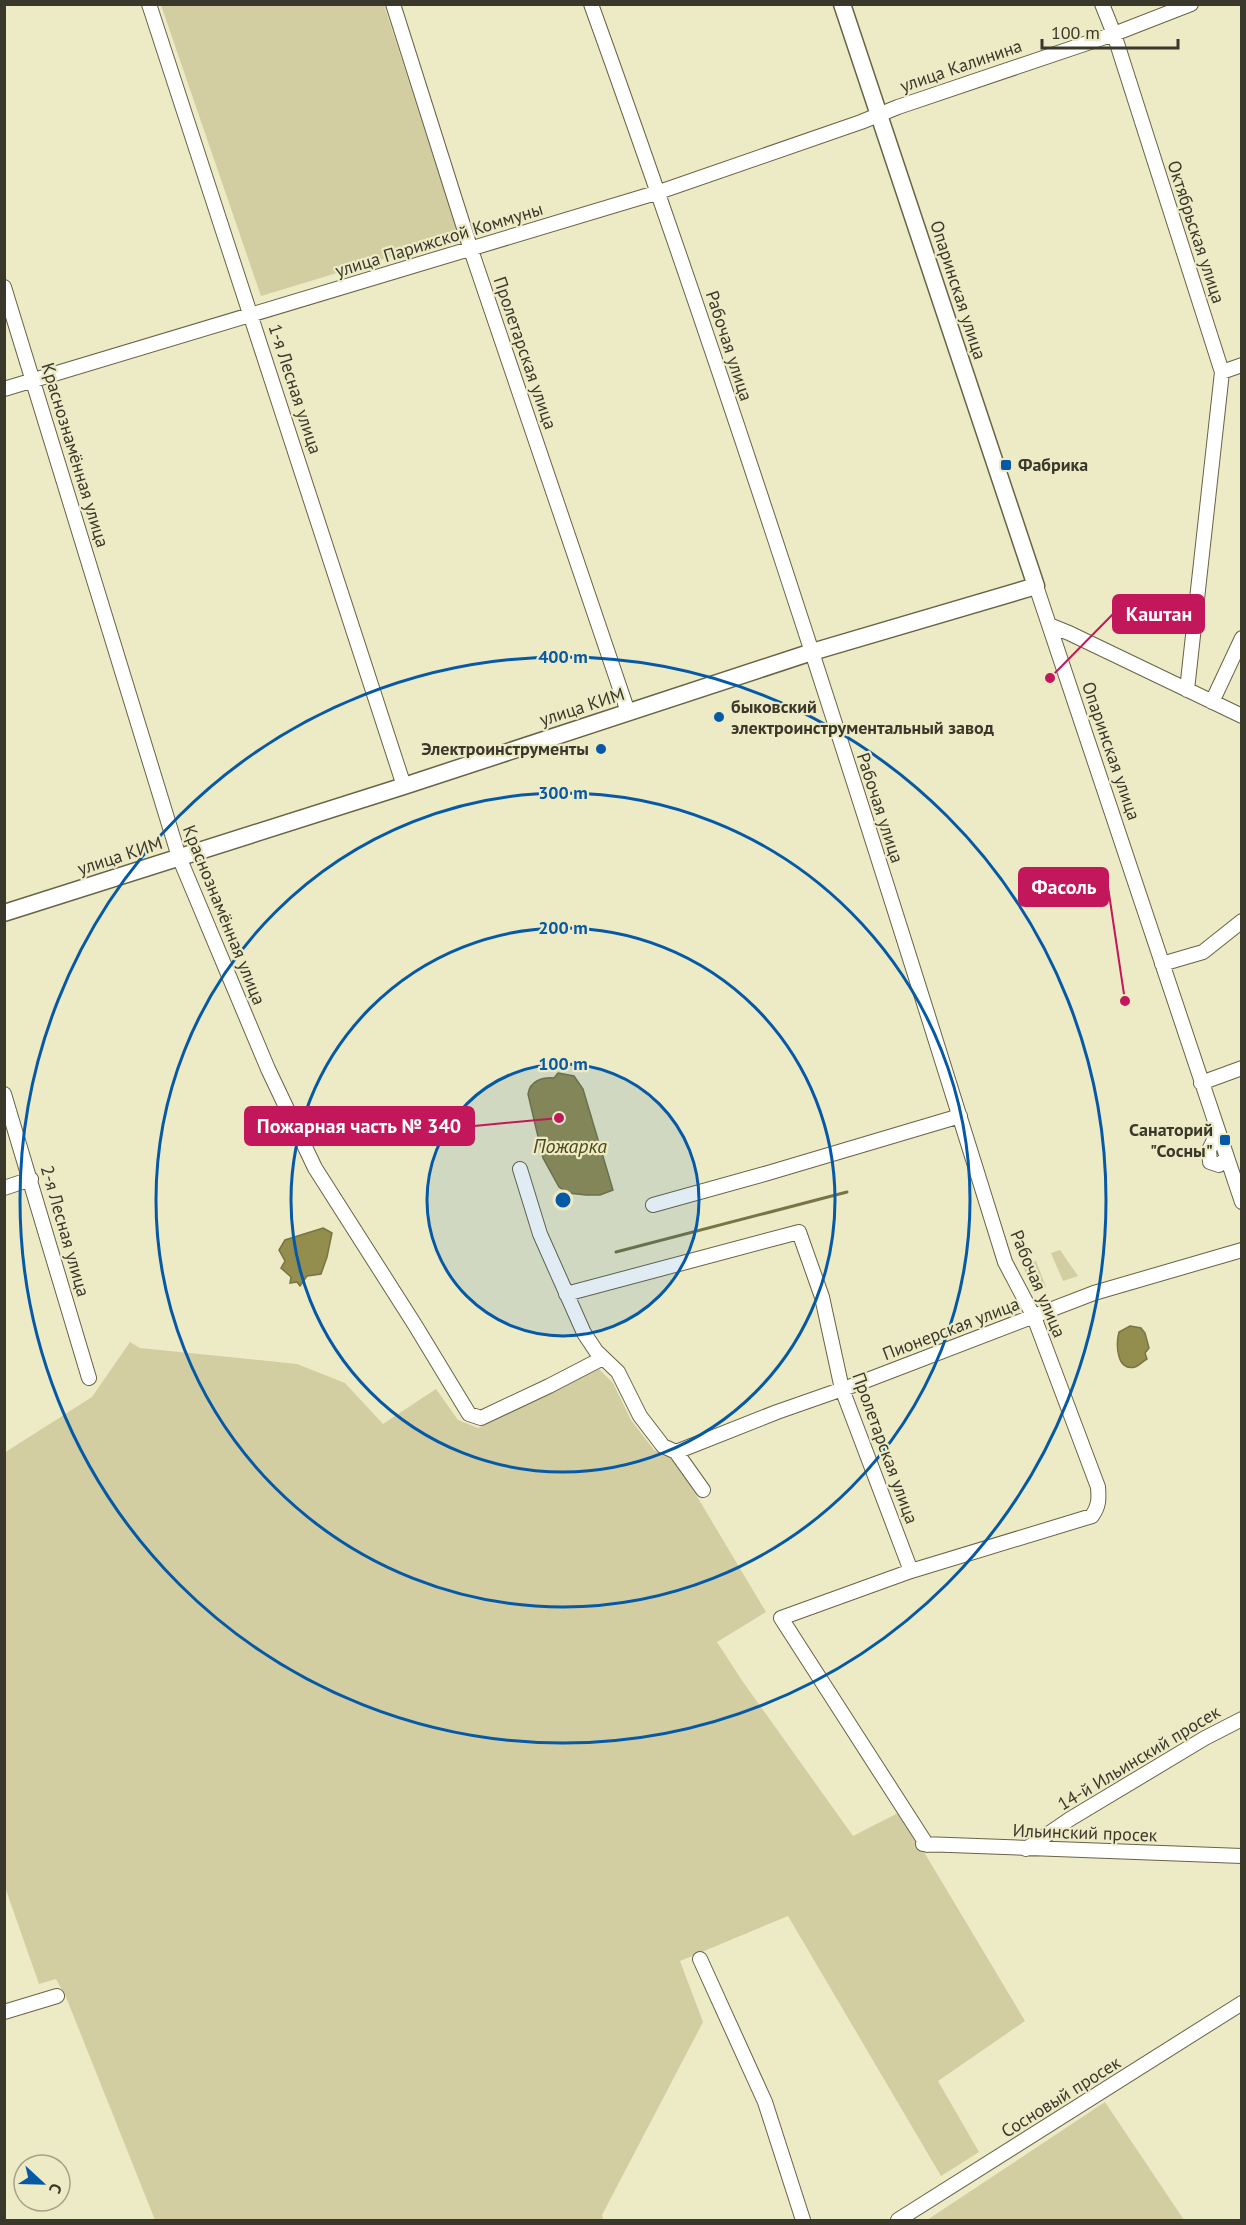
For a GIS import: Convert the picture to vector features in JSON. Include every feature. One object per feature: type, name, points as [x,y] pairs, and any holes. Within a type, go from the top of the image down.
[{"type":"main road","name":"Опаринская улица","points":[[842,4],[1036,586]]},
{"type":"main road","name":"улица КИМ","points":[[4,913],[404,786],[812,652],[1036,586]]},
{"type":"street","name":"1-я Лесная улица","points":[[149,4],[404,786]]},
{"type":"street","name":"Пролетарская улица","points":[[393,4],[471,250],[628,712]]},
{"type":"street","name":"Рабочая улица","points":[[591,4],[659,192],[812,652],[1005,1262],[1034,1317],[1098,1487],[1099,1501],[1097,1510],[1092,1516],[911,1571]]},
{"type":"street","name":"Октябрьская улица","points":[[1102,4],[1114,34],[1221,372],[1187,690]]},
{"type":"street","name":"улица Калинина","points":[[879,115],[1114,34],[1191,4]]},
{"type":"street","name":"улица Парижской Коммуны","points":[[4,389],[659,192],[879,115]]},
{"type":"street","name":"Краснознамённая улица","points":[[4,287],[179,857],[268,1069],[315,1168],[416,1325],[469,1414],[481,1418],[603,1358]]},
{"type":"street","points":[[1221,372],[1242,365]]},
{"type":"street","name":"Опаринская улица","points":[[1036,586],[1218,1132],[1209,1150],[1210,1162],[1219,1165],[1227,1158],[1242,1202]]},
{"type":"street","points":[[1048,625],[1242,716]]},
{"type":"street","points":[[1212,702],[1242,638]]},
{"type":"street","points":[[1162,964],[1203,952],[1242,921]]},
{"type":"street","points":[[1201,1083],[1242,1068]]},
{"type":"street","name":"2-я Лесная улица","points":[[4,1094],[89,1378]]},
{"type":"street","points":[[653,1205],[960,1116]]},
{"type":"street","points":[[520,1169],[540,1234],[584,1333],[603,1358],[618,1372],[640,1416],[663,1446],[676,1452],[703,1490]]},
{"type":"street","points":[[4,1188],[31,1179]]},
{"type":"street","name":"Пролетарская улица","points":[[566,1294],[799,1232],[822,1297],[842,1389],[911,1571]]},
{"type":"street","name":"Пионерская улица","points":[[676,1452],[1094,1293],[1242,1250]]},
{"type":"street","name":"Ильинский просек","points":[[911,1571],[781,1618],[925,1844],[1026,1850],[1242,1856]]},
{"type":"street","name":"14-й Ильинский просек","points":[[1026,1850],[1070,1819],[1205,1738],[1242,1719]]},
{"type":"street","points":[[700,1959],[765,2102],[804,2220]]},
{"type":"street","points":[[4,2012],[57,1996]]},
{"type":"street","name":"Сосновый просек","points":[[898,2220],[1242,2003]]},
{"type":"shaded area","points":[[161,5],[384,5],[459,236],[261,296]]},
{"type":"shaded area","points":[[1060,1250],[1078,1276],[1063,1281],[1051,1253]]},
{"type":"shaded area","points":[[1036,1261],[1046,1287],[1033,1292],[1023,1266]]},
{"type":"shaded area","points":[[130,1342],[140,1348],[297,1364],[345,1383],[383,1424],[436,1389],[458,1420],[478,1428],[599,1369],[613,1383],[631,1420],[654,1450],[674,1458],[766,1612],[717,1642],[743,1682],[853,1836],[898,1813],[918,1842],[1025,2021],[938,2081],[979,2152],[941,2176],[788,1916],[680,1961],[703,2022],[602,2215],[603,2220],[155,2220],[66,1997],[56,1979],[39,1984],[5,1887],[4,1453],[92,1397]]},
{"type":"shaded area","points":[[1105,2102],[1184,2220],[927,2220]]},
{"type":"water","name":"Пожарка","points":[[558,1073],[574,1076],[583,1089],[613,1190],[600,1195],[568,1193],[559,1187],[543,1158],[528,1094],[534,1083],[545,1078],[554,1078]]},
{"type":"water","points":[[323,1228],[332,1233],[321,1274],[307,1276],[300,1286],[297,1282],[290,1283],[291,1277],[281,1268],[285,1261],[279,1250],[285,1240]]},
{"type":"water","points":[[1130,1326],[1141,1328],[1145,1333],[1149,1348],[1145,1353],[1147,1359],[1136,1366],[1129,1367],[1121,1361],[1118,1343],[1119,1332]]},
{"type":"waterway","points":[[616,1252],[847,1192]]},
{"type":"place","name":"Фабрика","points":[[1006,465]]},
{"type":"place","name":"Каштан","points":[[1050,678]]},
{"type":"place","name":"быковский электроинструментальный завод","points":[[719,717]]},
{"type":"place","name":"Электроинструменты","points":[[601,749]]},
{"type":"place","name":"Фасоль","points":[[1125,1001]]},
{"type":"place","name":"Пожарная часть № 340","points":[[559,1118]]},
{"type":"place","name":"Санаторий \"Сосны\"","points":[[1225,1140]]}]
